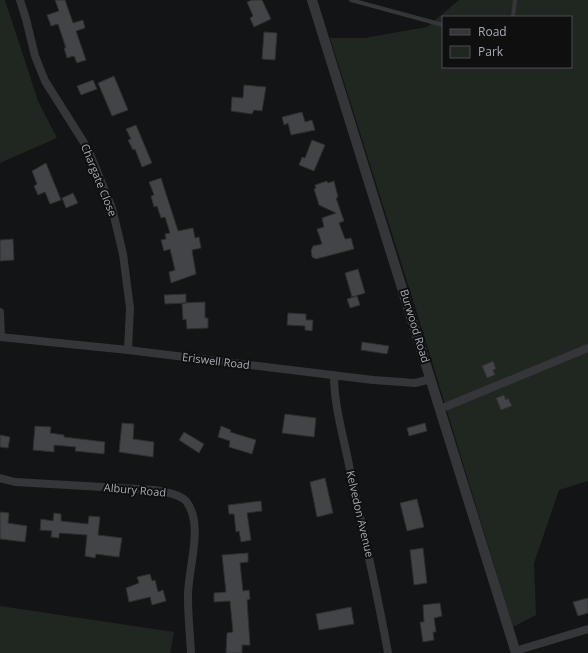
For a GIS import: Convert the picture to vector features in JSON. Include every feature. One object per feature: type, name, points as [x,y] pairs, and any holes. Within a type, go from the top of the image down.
[{"type":"street","name":"Chargate Close","points":[[20,0],[35,56],[45,81],[88,149],[112,208],[123,254],[130,308],[128,350]]},
{"type":"street","name":"Burwood Road","points":[[312,0],[516,652]]},
{"type":"street","points":[[0,312],[0,337]]},
{"type":"street","name":"Eriswell Road","points":[[0,337],[128,350],[411,383],[431,379]]},
{"type":"street","points":[[440,409],[588,348]]},
{"type":"street","name":"Kelvedon Avenue","points":[[334,375],[336,400],[354,492],[376,583],[387,653]]},
{"type":"street","name":"Albury Road","points":[[0,478],[16,482],[155,490],[172,494],[186,500],[192,514],[195,530],[188,597],[191,653]]},
{"type":"street","points":[[516,652],[588,629]]},
{"type":"lane","points":[[351,0],[442,25]]},
{"type":"lane","points":[[513,16],[515,0]]},
{"type":"green space","points":[[0,0],[5,0],[38,101],[57,138],[0,163]]},
{"type":"green space","points":[[459,0],[588,0],[588,481],[559,490],[534,563],[536,615],[513,627],[418,316],[330,38],[364,38],[427,27]]},
{"type":"green space","points":[[0,606],[174,632],[170,653],[0,653]]},
{"type":"building","points":[[55,0],[65,0],[73,23],[83,20],[85,28],[76,31],[86,60],[77,63],[74,56],[67,58],[64,48],[66,48],[58,24],[51,26],[47,15],[59,11]]},
{"type":"building","points":[[252,0],[262,0],[271,19],[254,27],[250,18],[253,16],[247,2]]},
{"type":"building","points":[[264,32],[277,33],[275,60],[262,59]]},
{"type":"building","points":[[114,76],[128,110],[112,116],[98,83]]},
{"type":"building","points":[[93,80],[97,89],[81,95],[77,86]]},
{"type":"building","points":[[244,85],[266,87],[262,111],[254,110],[252,114],[231,111],[232,97],[243,98]]},
{"type":"building","points":[[302,112],[305,122],[312,120],[315,130],[291,135],[288,123],[284,125],[282,117]]},
{"type":"building","points":[[136,125],[152,163],[142,167],[135,149],[133,150],[128,140],[131,139],[126,129]]},
{"type":"building","points":[[312,140],[325,145],[314,171],[299,165],[302,157],[305,158]]},
{"type":"building","points":[[46,163],[61,200],[50,204],[45,192],[38,195],[34,186],[37,184],[32,171]]},
{"type":"building","points":[[161,178],[178,231],[193,228],[195,238],[199,237],[201,248],[192,250],[196,274],[171,283],[169,272],[175,270],[170,249],[164,251],[161,240],[166,239],[165,234],[170,233],[165,217],[161,218],[157,206],[154,207],[151,196],[154,195],[149,182]]},
{"type":"building","points":[[327,181],[328,183],[334,181],[338,197],[336,198],[344,221],[339,223],[345,239],[351,238],[354,249],[316,259],[312,257],[311,251],[313,246],[322,244],[317,229],[324,227],[322,218],[336,213],[319,205],[314,189],[316,188],[315,185]]},
{"type":"building","points":[[73,193],[78,203],[66,208],[62,198]]},
{"type":"building","points":[[13,239],[14,260],[0,261],[0,240]]},
{"type":"building","points":[[358,269],[365,293],[352,297],[345,273]]},
{"type":"building","points":[[186,294],[186,303],[165,304],[164,295]]},
{"type":"building","points":[[357,296],[360,305],[350,308],[347,299]]},
{"type":"building","points":[[205,302],[205,318],[208,318],[208,328],[187,329],[186,319],[183,320],[182,303]]},
{"type":"building","points":[[288,313],[306,314],[306,320],[313,320],[312,331],[305,330],[305,326],[287,325]]},
{"type":"building","points":[[362,342],[389,346],[387,354],[361,350]]},
{"type":"building","points":[[493,361],[496,369],[493,370],[495,375],[487,378],[482,366]]},
{"type":"building","points":[[504,395],[506,400],[508,398],[512,406],[501,410],[496,398]]},
{"type":"building","points":[[285,414],[316,418],[314,437],[282,433]]},
{"type":"building","points":[[122,423],[134,424],[133,439],[154,442],[153,457],[119,452]]},
{"type":"building","points":[[425,423],[427,431],[409,436],[407,428]]},
{"type":"building","points":[[35,426],[51,427],[50,433],[64,435],[64,437],[105,442],[104,454],[75,451],[76,447],[54,445],[54,452],[33,450]]},
{"type":"building","points":[[221,426],[231,430],[230,432],[256,440],[252,454],[229,447],[230,441],[218,437]]},
{"type":"building","points":[[184,432],[204,444],[199,453],[179,440]]},
{"type":"building","points":[[0,435],[10,437],[8,448],[0,447]]},
{"type":"building","points":[[325,478],[333,513],[317,517],[310,482]]},
{"type":"building","points":[[417,499],[424,527],[407,531],[400,503]]},
{"type":"building","points":[[261,501],[262,511],[247,513],[251,540],[241,542],[239,531],[236,532],[234,514],[229,514],[228,505]]},
{"type":"building","points":[[0,512],[9,513],[8,523],[27,526],[25,542],[0,539]]},
{"type":"building","points":[[54,513],[61,514],[61,521],[88,524],[89,516],[100,517],[98,535],[122,538],[119,557],[96,554],[95,558],[85,556],[87,535],[59,533],[59,538],[51,537],[52,531],[40,530],[41,519],[53,521]]},
{"type":"building","points":[[423,548],[427,583],[414,585],[410,550]]},
{"type":"building","points":[[248,553],[248,562],[240,563],[243,591],[249,590],[250,599],[247,600],[250,645],[242,645],[242,653],[226,653],[227,633],[233,632],[230,601],[214,602],[214,593],[226,592],[222,555]]},
{"type":"building","points":[[150,574],[152,581],[155,580],[158,592],[163,590],[166,601],[152,605],[150,597],[129,602],[126,588],[139,583],[137,577]]},
{"type":"building","points":[[588,598],[588,613],[578,616],[573,602]]},
{"type":"building","points":[[440,603],[442,616],[434,618],[436,632],[433,632],[434,640],[423,642],[420,622],[424,622],[423,605]]},
{"type":"building","points":[[351,607],[354,624],[319,630],[316,614]]}]
